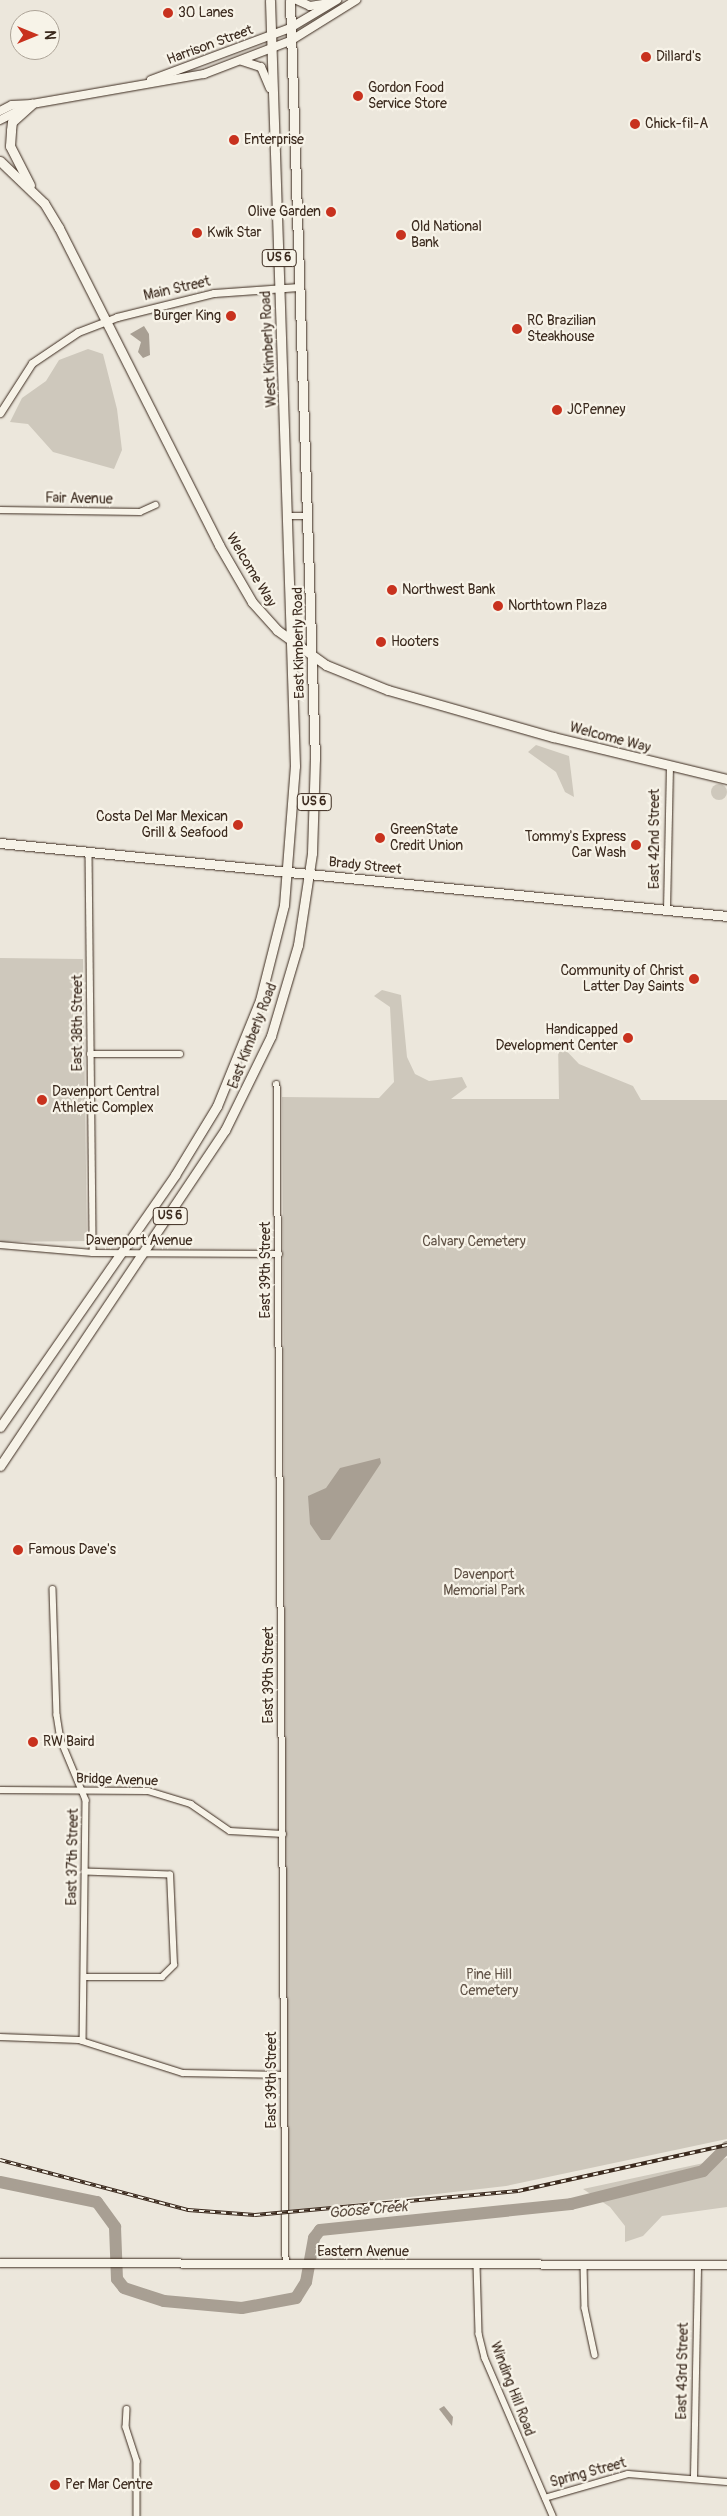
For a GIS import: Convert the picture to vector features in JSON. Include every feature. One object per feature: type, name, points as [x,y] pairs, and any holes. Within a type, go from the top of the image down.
[{"type":"main road","name":"West Kimberly Road","points":[[270,0],[270,50],[289,516]]},
{"type":"main road","name":"US 6","points":[[290,0],[308,516]]},
{"type":"main road","points":[[297,0],[310,6],[336,1]]},
{"type":"main road","name":"Harrison Street","points":[[0,112],[12,105],[32,104],[195,76],[270,50],[290,41],[356,0]]},
{"type":"main road","name":"Harrison Street","points":[[138,85],[290,28],[336,1]]},
{"type":"main road","points":[[240,60],[261,67],[272,95]]},
{"type":"main road","name":"Harrison Street","points":[[0,120],[32,104]]},
{"type":"main road","points":[[30,188],[10,146],[12,122],[32,104]]},
{"type":"main road","name":"Welcome Way","points":[[0,161],[30,188],[59,228],[238,579],[263,616],[293,644],[313,657],[396,692],[670,767],[727,779]]},
{"type":"main road","name":"East Kimberly Road","points":[[0,1427],[175,1175],[240,1058],[278,937],[288,872],[295,766],[289,516]]},
{"type":"main road","name":"East Kimberly Road","points":[[0,1466],[226,1130],[265,1049],[290,977],[309,874],[314,806],[313,657],[308,516]]},
{"type":"main road","name":"Brady Street","points":[[0,844],[727,916]]},
{"type":"main road","name":"Eastern Avenue","points":[[0,2263],[727,2265]]},
{"type":"street","name":"Main Street","points":[[0,413],[32,363],[65,338],[107,320],[214,293],[299,287]]},
{"type":"street","name":"Fair Avenue","points":[[0,510],[140,512],[156,505]]},
{"type":"street","points":[[289,516],[308,516]]},
{"type":"street","name":"East 42nd Street","points":[[667,910],[670,767]]},
{"type":"street","name":"East 38th Street","points":[[89,852],[93,1254]]},
{"type":"street","points":[[90,1054],[180,1054]]},
{"type":"street","name":"East 39th Street","points":[[277,1084],[286,2264]]},
{"type":"street","name":"Davenport Avenue","points":[[0,1245],[93,1254],[279,1254]]},
{"type":"street","name":"East 37th Street","points":[[53,1589],[57,1715],[82,1790],[85,1872],[83,2041]]},
{"type":"street","name":"Bridge Avenue","points":[[0,1790],[82,1790],[171,1795],[230,1831],[282,1834]]},
{"type":"street","points":[[84,1977],[170,1974],[174,1957],[170,1874],[85,1872]]},
{"type":"street","points":[[0,2037],[83,2041],[183,2073],[284,2075]]},
{"type":"street","points":[[584,2264],[585,2308],[595,2355]]},
{"type":"street","name":"Winding Hill Road","points":[[477,2265],[479,2334],[485,2358],[553,2516]]},
{"type":"street","name":"East 43rd Street","points":[[694,2477],[698,2265]]},
{"type":"street","points":[[127,2409],[126,2427],[137,2461],[137,2516]]},
{"type":"street","name":"Spring Street","points":[[545,2498],[628,2474],[694,2477],[727,2482]]},
{"type":"green space","points":[[88,349],[103,354],[117,409],[122,450],[114,469],[53,452],[28,424],[10,422],[22,398],[46,381],[59,360]]},
{"type":"green space","points":[[536,745],[569,756],[574,797],[565,792],[556,772],[528,752]]},
{"type":"green space","points":[[719,784],[727,792],[719,800],[711,792]]},
{"type":"green space","name":"Davenport Central Athletic Complex","points":[[0,958],[83,959],[87,1241],[0,1242]]},
{"type":"green space","points":[[382,990],[401,995],[407,1057],[415,1074],[429,1081],[462,1077],[467,1087],[451,1099],[559,1099],[558,1042],[579,1064],[633,1086],[641,1100],[727,1100],[727,2139],[506,2186],[288,2211],[282,1097],[379,1098],[394,1082],[390,1007],[374,996]]},
{"type":"green space","points":[[727,2158],[727,2207],[662,2216],[643,2236],[625,2242],[625,2226],[610,2207],[583,2189]]},
{"type":"shaded area","points":[[144,326],[149,334],[150,355],[143,358],[138,352],[141,342],[130,334]]},
{"type":"shaded area","points":[[380,1458],[381,1463],[330,1540],[321,1540],[310,1524],[308,1496],[326,1488],[340,1468]]},
{"type":"shaded area","points":[[444,2406],[453,2417],[452,2426],[439,2409]]},
{"type":"waterway","name":"Goose Creek","points":[[0,2182],[97,2202],[115,2227],[117,2279],[124,2288],[164,2301],[242,2308],[296,2298],[306,2282],[314,2238],[320,2230],[571,2204],[703,2171],[727,2147]]},
{"type":"railway","points":[[0,2160],[188,2210],[255,2215],[518,2191],[727,2145]]},
{"type":"place","name":"30 Lanes","points":[[168,13]]},
{"type":"place","name":"Dillard's","points":[[646,57]]},
{"type":"place","name":"Gordon Food Service Store","points":[[358,96]]},
{"type":"place","name":"Chick-fil-A","points":[[635,124]]},
{"type":"place","name":"Enterprise","points":[[234,140]]},
{"type":"place","name":"Olive Garden","points":[[331,212]]},
{"type":"place","name":"Kwik Star","points":[[197,233]]},
{"type":"place","name":"Old National Bank","points":[[401,235]]},
{"type":"place","name":"Burger King","points":[[231,316]]},
{"type":"place","name":"RC Brazilian Steakhouse","points":[[517,329]]},
{"type":"place","name":"JCPenney","points":[[557,410]]},
{"type":"place","name":"Northwest Bank","points":[[392,590]]},
{"type":"place","name":"Northtown Plaza","points":[[498,606]]},
{"type":"place","name":"Hooters","points":[[381,642]]},
{"type":"place","name":"Costa Del Mar Mexican Grill & Seafood","points":[[238,825]]},
{"type":"place","name":"GreenState Credit Union","points":[[380,838]]},
{"type":"place","name":"Tommy's Express Car Wash","points":[[636,845]]},
{"type":"place","name":"Community of Christ Latter Day Saints","points":[[694,979]]},
{"type":"place","name":"Handicapped Development Center","points":[[628,1038]]},
{"type":"place","name":"Davenport Central Athletic Complex","points":[[42,1100]]},
{"type":"place","name":"Famous Dave's","points":[[18,1550]]},
{"type":"place","name":"RW Baird","points":[[33,1742]]},
{"type":"place","name":"Per Mar Centre","points":[[55,2485]]},
{"type":"park label","name":"Calvary Cemetery","points":[[474,1242]]},
{"type":"park label","name":"Davenport Memorial Park","points":[[484,1584]]},
{"type":"park label","name":"Pine Hill Cemetery","points":[[489,1984]]}]
